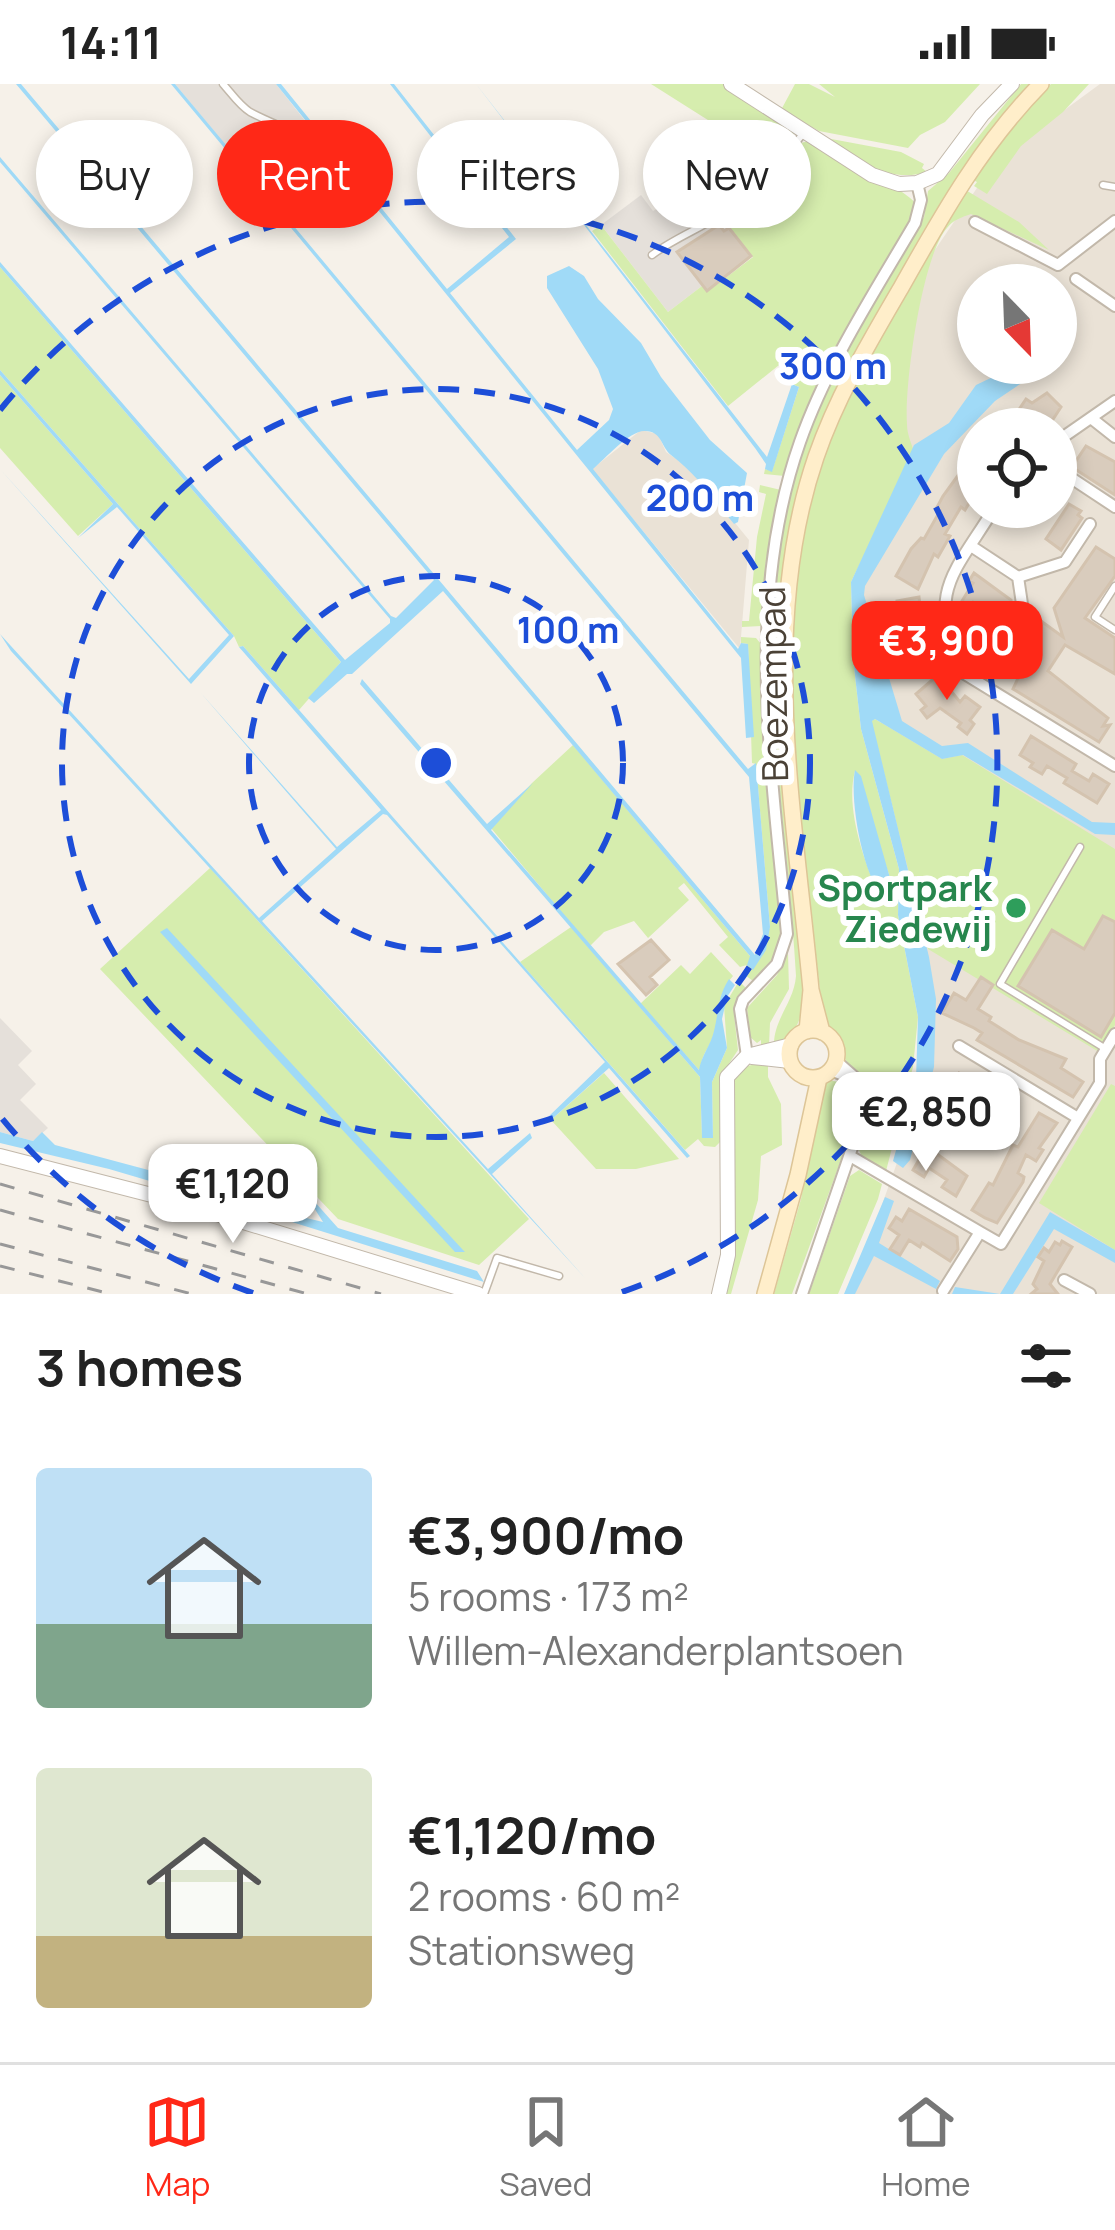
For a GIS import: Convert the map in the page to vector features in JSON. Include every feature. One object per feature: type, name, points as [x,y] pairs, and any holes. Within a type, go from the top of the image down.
[{"type":"main road","points":[[814,1031],[785,677],[786,596],[802,504],[840,398],[947,205],[997,132],[1041,84]]},
{"type":"main road","points":[[814,1031],[790,1053],[823,1071]]},
{"type":"main road","points":[[765,1294],[798,1175],[808,1115],[833,1040],[814,1031]]},
{"type":"street","points":[[731,84],[786,120]]},
{"type":"street","points":[[811,136],[872,175],[899,184],[917,183],[948,165],[982,115],[1012,84]]},
{"type":"street","name":"Boezempad","points":[[747,1056],[740,1009],[777,964],[787,934],[766,651],[777,530],[800,442],[816,403],[915,223],[921,200],[917,183]]},
{"type":"street","points":[[975,222],[1058,265],[1115,220]]},
{"type":"street","points":[[1077,280],[1115,306]]},
{"type":"street","points":[[1077,428],[1115,401]]},
{"type":"street","points":[[1091,418],[1115,437]]},
{"type":"street","points":[[1077,483],[1115,507]]},
{"type":"street","points":[[1018,577],[1065,562],[1090,524]]},
{"type":"street","points":[[982,528],[949,582],[943,607],[960,670],[1115,766]]},
{"type":"street","points":[[971,546],[1018,577],[1028,644]]},
{"type":"street","points":[[850,1156],[1001,1244],[1100,1083],[1100,1059],[1115,1034]]},
{"type":"street","points":[[959,1046],[1078,1118]]},
{"type":"street","points":[[719,1294],[728,1255],[724,1089],[731,1070],[747,1056],[790,1053]]},
{"type":"street","points":[[802,1294],[866,1107],[860,1082],[823,1071]]},
{"type":"street","points":[[0,1156],[175,1201],[481,1294]]},
{"type":"street","points":[[943,1292],[980,1232]]},
{"type":"street","points":[[1064,1280],[1090,1294]]},
{"type":"lane","points":[[223,84],[247,111],[272,120]]},
{"type":"lane","points":[[1102,185],[1115,187]]},
{"type":"lane","points":[[652,255],[695,228]]},
{"type":"lane","points":[[1114,590],[1095,617],[1115,630]]},
{"type":"lane","points":[[1079,847],[1000,984],[1106,1049]]},
{"type":"lane","points":[[230,1160],[267,1204],[262,1229]]},
{"type":"lane","points":[[481,1294],[497,1258],[559,1276]]},
{"type":"shaded area","points":[[175,84],[276,84],[304,120],[217,120],[217,135]]},
{"type":"shaded area","points":[[1100,84],[1115,84],[1115,1294],[850,1294],[932,1065],[861,587],[924,266],[996,160]]},
{"type":"shaded area","points":[[641,195],[643,228],[730,228],[752,256],[707,292],[702,286],[668,312],[603,228],[619,228],[619,212]]},
{"type":"shaded area","points":[[641,430],[658,434],[666,452],[690,468],[749,540],[740,649],[592,469]]},
{"type":"shaded area","points":[[0,1018],[32,1051],[18,1065],[36,1084],[20,1100],[48,1128],[33,1141],[0,1132]]},
{"type":"green space","points":[[651,84],[723,84],[777,120],[708,120]]},
{"type":"green space","points":[[795,84],[809,84],[835,97],[819,84],[980,84],[945,122],[920,135],[908,148],[819,131],[811,127],[811,120],[799,120],[781,110]]},
{"type":"green space","points":[[1021,84],[1032,84],[964,168],[881,309],[809,456],[790,527],[778,659],[804,985],[796,1027],[774,1044],[796,976],[774,708],[776,574],[787,508],[818,414],[860,328],[924,217],[928,191],[949,173]]},
{"type":"green space","points":[[1051,84],[1089,84],[1021,146],[987,194],[974,186],[977,182],[971,179],[1022,112]]},
{"type":"green space","points":[[826,138],[901,152],[924,164],[927,172],[886,172]]},
{"type":"green space","points":[[811,142],[916,204],[915,214],[854,321],[785,476],[764,474],[765,469],[772,471],[799,387],[792,384],[799,349],[728,406],[592,231],[603,228],[668,312],[702,286],[707,292],[753,257],[729,228],[811,228]]},
{"type":"green space","points":[[964,189],[1019,222],[1049,250],[971,214],[952,223],[938,243],[912,353],[907,424],[914,452],[851,582],[861,729],[899,869],[898,915],[918,1017],[913,1067],[886,1171],[862,1157],[859,1150],[872,1112],[871,1090],[847,1062],[822,1009],[795,753],[793,622],[798,560],[810,500],[838,418]],"holes":[[[855,771],[890,878],[879,895],[854,818]]]},
{"type":"green space","points":[[0,267],[341,662],[299,710],[0,370]]},
{"type":"green space","points":[[0,375],[113,504],[78,536],[0,448]]},
{"type":"green space","points":[[760,485],[781,490],[766,560],[761,626],[742,627],[742,621],[749,621],[766,494],[759,492]]},
{"type":"green space","points":[[741,637],[756,638],[761,644],[782,932],[774,958],[753,981],[745,975],[747,965],[740,967],[719,945],[728,937],[684,883],[678,888],[689,900],[648,938],[634,921],[604,932],[590,946],[491,828],[573,745],[750,956],[752,969],[770,927],[756,764],[752,763],[748,644],[741,643]]},
{"type":"green space","name":"Sportpark Ziedewij","points":[[875,719],[942,759],[962,755],[1115,849],[1115,1025],[1099,1052],[928,949],[871,721]]},
{"type":"green space","points":[[210,868],[529,1219],[479,1265],[338,1219],[100,969]]},
{"type":"green space","points":[[571,927],[700,1077],[702,1137],[713,1137],[712,1082],[727,1048],[724,1006],[739,981],[746,988],[734,1014],[738,1050],[720,1077],[720,1142],[715,1147],[704,1146],[698,1139],[685,1150],[520,962]]},
{"type":"green space","points":[[711,952],[733,976],[721,997],[700,1071],[640,1004],[681,965],[690,974]]},
{"type":"green space","points":[[788,953],[789,989],[770,1023],[769,1045],[761,1045],[761,1040],[757,1043],[750,1037],[747,1008],[777,975]]},
{"type":"green space","points":[[768,1063],[768,1077],[781,1104],[782,1145],[761,1156],[758,1200],[731,1294],[725,1294],[734,1252],[734,1080],[748,1066]]},
{"type":"green space","points":[[604,1073],[679,1159],[636,1169],[596,1169],[551,1120]]},
{"type":"green space","points":[[830,1080],[853,1086],[860,1108],[792,1294],[774,1294],[801,1199],[823,1086]]},
{"type":"green space","points":[[1111,1084],[1115,1086],[1115,1250],[1039,1203]]},
{"type":"green space","points":[[859,1170],[882,1184],[878,1199],[838,1294],[809,1294],[850,1176]]},
{"type":"water","points":[[16,84],[51,120],[46,120]]},
{"type":"water","points":[[171,84],[217,134],[217,139]]},
{"type":"water","points":[[276,84],[281,84],[310,120],[305,120]]},
{"type":"water","points":[[390,84],[394,84],[422,120]]},
{"type":"water","points":[[0,157],[36,199],[36,204],[0,162]]},
{"type":"water","points":[[393,222],[447,289],[509,237],[502,228],[507,228],[516,239],[450,293],[577,450],[609,420],[613,409],[598,369],[547,288],[547,276],[569,266],[584,276],[598,299],[641,343],[710,440],[747,473],[734,524],[651,432],[632,435],[593,469],[738,649],[741,643],[748,644],[754,737],[746,738],[741,658],[393,228]]},
{"type":"water","points":[[56,228],[391,616],[396,618],[434,580],[137,228],[142,228],[755,955],[763,934],[749,777],[291,228],[748,769],[756,763],[770,927],[766,950],[753,970],[747,965],[750,956],[443,591],[352,674],[314,703],[308,698],[341,662],[0,262],[345,660],[390,619]]},
{"type":"water","points":[[586,228],[767,457],[792,384],[799,387],[772,472],[765,469],[755,448]]},
{"type":"water","points":[[0,370],[234,636],[191,684],[0,469],[189,679],[229,635],[117,507],[78,538],[113,504]]},
{"type":"water","points":[[1020,384],[988,408],[960,408],[976,385]]},
{"type":"water","points":[[957,412],[957,440],[944,454],[865,586],[902,721],[942,746],[968,743],[1092,822],[1115,823],[1115,835],[1095,834],[963,755],[942,759],[872,721],[936,999],[934,1067],[910,1160],[903,1168],[893,1161],[916,1079],[918,1017],[898,915],[899,869],[861,729],[851,582],[914,445],[949,423]]},
{"type":"water","points":[[0,634],[259,918],[336,849],[200,692],[337,847],[381,810],[239,647],[243,646],[690,1156],[609,1068],[551,1120],[547,1118],[605,1062],[387,815],[262,921],[488,1169],[530,1133],[532,1138],[492,1174],[585,1278],[11,651]]},
{"type":"water","points":[[362,679],[487,824],[533,783],[491,830],[699,1070],[713,1036],[722,992],[729,979],[735,985],[722,1019],[727,1048],[712,1082],[713,1138],[702,1138],[700,1077],[360,684]]},
{"type":"water","points":[[855,770],[861,776],[890,878],[887,901],[871,877],[860,839]]},
{"type":"water","points":[[167,928],[465,1252],[455,1252],[160,932]]},
{"type":"water","points":[[0,1132],[33,1141],[42,1132],[55,1145],[152,1171],[252,1206],[248,1210],[0,1143]]},
{"type":"water","points":[[885,1197],[894,1201],[879,1243],[940,1281],[936,1289],[874,1256],[855,1294],[844,1294]]},
{"type":"water","points":[[314,1201],[338,1228],[477,1271],[484,1282],[276,1217],[281,1212],[323,1222]]},
{"type":"water","points":[[1050,1212],[1115,1250],[1115,1263],[1054,1229],[1013,1294],[1000,1294]]},
{"type":"water","points":[[955,1287],[1000,1294],[952,1294]]},
{"type":"building","points":[[714,228],[729,228],[751,256],[707,291],[677,252]]},
{"type":"building","points":[[1047,393],[1061,407],[1020,408],[1026,399],[1032,403]]},
{"type":"building","points":[[1086,446],[1115,462],[1115,495],[1077,470],[1077,460]]},
{"type":"building","points":[[957,477],[957,514],[945,534],[950,536],[938,557],[934,554],[918,589],[896,576],[911,549],[924,539]]},
{"type":"building","points":[[1053,528],[1075,528],[1061,550],[1046,539]]},
{"type":"building","points":[[1096,547],[1115,559],[1115,576],[1085,618],[1115,638],[1115,674],[1065,645],[1048,671],[1108,718],[1103,726],[1110,725],[1099,742],[1013,689],[1027,659],[1037,650],[1034,616],[1063,637],[1054,608]]},
{"type":"building","points":[[974,573],[1011,600],[1013,622],[998,626],[1017,639],[998,670],[990,671],[974,660],[995,624],[991,613],[962,601]]},
{"type":"building","points":[[919,597],[919,624],[933,669],[917,674],[905,633],[897,634],[895,621],[899,621],[897,601]]},
{"type":"building","points":[[938,675],[960,702],[965,696],[980,707],[967,734],[958,727],[961,723],[940,708],[927,718],[921,710],[926,706],[916,694]]},
{"type":"building","points":[[1031,736],[1076,764],[1072,771],[1089,781],[1093,774],[1109,784],[1097,803],[1047,766],[1042,774],[1030,767],[1033,763],[1020,755]]},
{"type":"building","points":[[1103,916],[1115,922],[1115,1013],[1101,1037],[1018,986],[1052,930],[1084,949]]},
{"type":"building","points":[[651,940],[669,960],[650,977],[657,985],[646,995],[618,964]]},
{"type":"building","points":[[981,977],[993,985],[978,1009],[1019,1040],[1066,1059],[1061,1068],[1083,1082],[1073,1097],[977,1040],[982,1033],[942,1013],[954,993],[966,1000]]},
{"type":"building","points":[[959,1073],[987,1090],[992,1081],[1013,1094],[1005,1119],[979,1104],[967,1100],[962,1110],[943,1098]]},
{"type":"building","points":[[1039,1113],[1057,1123],[1039,1148],[1043,1150],[1036,1161],[1026,1155],[1018,1173],[1023,1182],[997,1223],[985,1218],[972,1210]]},
{"type":"building","points":[[924,1151],[937,1154],[967,1176],[956,1196],[942,1187],[947,1180],[929,1168],[924,1177],[913,1170]]},
{"type":"building","points":[[909,1209],[957,1237],[958,1249],[950,1261],[909,1240],[900,1255],[890,1249],[899,1235],[889,1228],[896,1217],[902,1221]]},
{"type":"building","points":[[1062,1241],[1072,1247],[1050,1284],[1058,1294],[1031,1294],[1037,1289],[1033,1284],[1044,1261],[1038,1257],[1044,1248],[1049,1252],[1055,1242],[1060,1245]]},
{"type":"railway","points":[[0,1184],[381,1294]]},
{"type":"railway","points":[[0,1210],[308,1294]]},
{"type":"railway","points":[[0,1244],[192,1294]]},
{"type":"railway","points":[[0,1266],[111,1294]]},
{"type":"place","name":"Sportpark Ziedewij","points":[[1016,908]]}]
